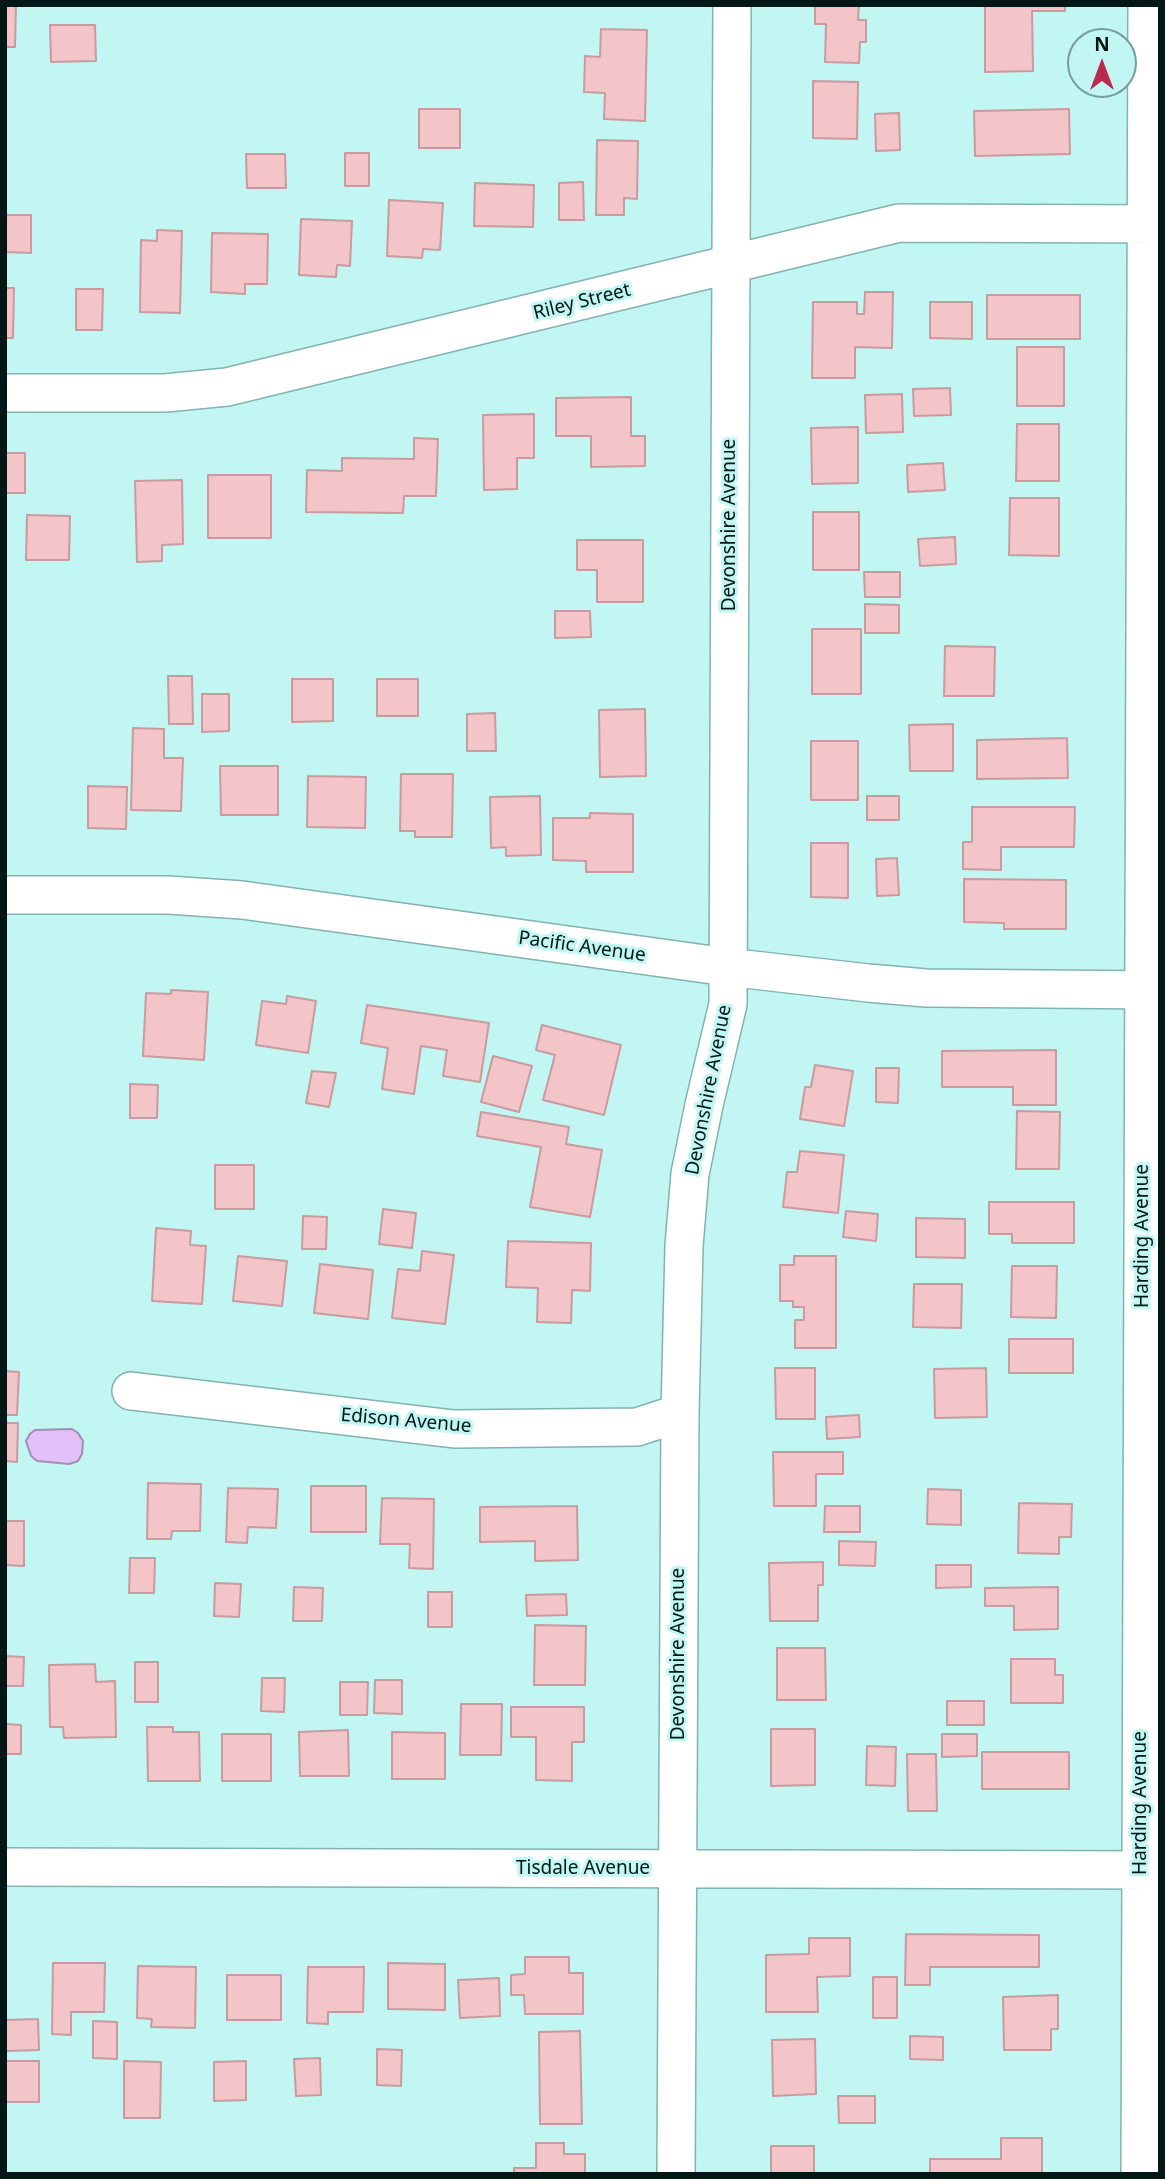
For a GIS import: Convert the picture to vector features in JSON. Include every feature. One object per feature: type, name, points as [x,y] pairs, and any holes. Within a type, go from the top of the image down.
[{"type":"street","name":"Devonshire Avenue","points":[[676,2174],[680,1413],[684,1246],[690,1174],[728,1004],[732,5]]},
{"type":"street","name":"Harding Avenue","points":[[1140,2174],[1150,1870],[1153,224],[1147,5]]},
{"type":"street","name":"Riley Street","points":[[5,393],[165,393],[227,387],[899,223],[1153,224]]},
{"type":"street","name":"Pacific Avenue","points":[[5,895],[168,895],[242,901],[727,968],[926,988],[1152,990]]},
{"type":"street","name":"Edison Avenue","points":[[131,1391],[454,1429],[637,1427],[680,1413]]},
{"type":"street","name":"Tisdale Avenue","points":[[5,1867],[1150,1870]]},
{"type":"shaded area","points":[[72,1429],[83,1441],[82,1454],[78,1461],[69,1464],[37,1461],[31,1456],[26,1441],[35,1430]]},
{"type":"building","points":[[5,5],[16,5],[15,47],[5,47]]},
{"type":"building","points":[[815,5],[859,5],[858,20],[866,20],[866,42],[860,42],[859,63],[825,62],[826,24],[815,24]]},
{"type":"building","points":[[985,5],[1065,5],[1065,11],[1032,11],[1033,71],[985,72]]},
{"type":"building","points":[[50,25],[95,25],[96,61],[51,62]]},
{"type":"building","points":[[601,29],[647,30],[645,121],[604,119],[605,93],[584,92],[585,56],[600,57]]},
{"type":"building","points":[[813,81],[858,82],[857,139],[813,138]]},
{"type":"building","points":[[419,109],[460,109],[460,148],[419,148]]},
{"type":"building","points":[[1069,109],[1070,154],[975,156],[974,111]]},
{"type":"building","points":[[899,113],[900,150],[876,151],[875,114]]},
{"type":"building","points":[[597,140],[638,141],[637,199],[624,198],[624,215],[596,215]]},
{"type":"building","points":[[345,153],[369,153],[369,186],[345,186]]},
{"type":"building","points":[[246,154],[285,154],[286,188],[247,188]]},
{"type":"building","points":[[583,182],[584,220],[559,220],[559,183]]},
{"type":"building","points":[[475,183],[534,185],[533,227],[474,226]]},
{"type":"building","points":[[389,200],[443,203],[440,250],[423,249],[422,258],[387,256]]},
{"type":"building","points":[[5,215],[31,215],[31,253],[5,252]]},
{"type":"building","points":[[301,219],[352,221],[350,266],[337,265],[336,277],[299,275]]},
{"type":"building","points":[[157,230],[182,231],[180,313],[140,312],[141,240],[157,241]]},
{"type":"building","points":[[212,233],[268,234],[267,284],[245,284],[245,294],[211,292]]},
{"type":"building","points":[[5,288],[14,288],[13,338],[5,338]]},
{"type":"building","points":[[76,289],[103,289],[102,330],[76,330]]},
{"type":"building","points":[[865,292],[893,292],[892,348],[855,347],[855,378],[812,378],[813,302],[857,302],[857,314],[864,314]]},
{"type":"building","points":[[987,295],[1080,295],[1080,339],[987,339]]},
{"type":"building","points":[[930,302],[972,302],[972,339],[930,338]]},
{"type":"building","points":[[1017,347],[1064,347],[1064,406],[1017,406]]},
{"type":"building","points":[[950,388],[951,415],[914,416],[913,389]]},
{"type":"building","points":[[902,394],[903,432],[866,433],[865,395]]},
{"type":"building","points":[[631,397],[631,436],[645,436],[645,466],[591,467],[591,436],[556,436],[556,398]]},
{"type":"building","points":[[534,414],[534,458],[517,458],[517,489],[484,490],[483,415]]},
{"type":"building","points":[[1017,424],[1059,424],[1059,481],[1016,481]]},
{"type":"building","points":[[858,427],[858,483],[812,484],[811,428]]},
{"type":"building","points":[[414,438],[438,439],[436,496],[404,496],[403,513],[306,512],[307,470],[342,471],[342,458],[414,459]]},
{"type":"building","points":[[5,453],[25,453],[25,493],[5,493]]},
{"type":"building","points":[[943,463],[945,490],[908,492],[907,465]]},
{"type":"building","points":[[208,475],[271,475],[271,538],[208,538]]},
{"type":"building","points":[[182,480],[183,544],[162,545],[162,561],[137,562],[135,481]]},
{"type":"building","points":[[1010,498],[1059,498],[1059,556],[1009,555]]},
{"type":"building","points":[[813,512],[859,512],[859,570],[813,570]]},
{"type":"building","points":[[27,515],[70,516],[69,560],[26,560]]},
{"type":"building","points":[[955,537],[956,564],[920,566],[918,539]]},
{"type":"building","points":[[577,540],[643,540],[643,602],[597,602],[597,570],[577,570]]},
{"type":"building","points":[[864,572],[900,572],[900,597],[865,597]]},
{"type":"building","points":[[865,604],[899,605],[899,633],[865,633]]},
{"type":"building","points":[[555,611],[590,611],[591,637],[555,638]]},
{"type":"building","points":[[812,629],[861,629],[861,694],[812,694]]},
{"type":"building","points":[[945,646],[995,647],[994,696],[944,696]]},
{"type":"building","points":[[168,676],[192,676],[193,724],[169,724]]},
{"type":"building","points":[[292,679],[333,679],[333,721],[292,722]]},
{"type":"building","points":[[377,679],[418,679],[418,716],[377,716]]},
{"type":"building","points":[[202,694],[229,694],[229,731],[202,732]]},
{"type":"building","points":[[645,709],[646,776],[600,777],[599,710]]},
{"type":"building","points":[[495,713],[496,751],[467,751],[467,714]]},
{"type":"building","points":[[953,724],[953,771],[910,771],[909,725]]},
{"type":"building","points":[[133,728],[164,729],[164,758],[183,758],[181,811],[131,810]]},
{"type":"building","points":[[1067,738],[1068,778],[977,779],[977,740]]},
{"type":"building","points":[[811,741],[858,741],[858,800],[811,800]]},
{"type":"building","points":[[220,766],[278,766],[278,815],[221,815]]},
{"type":"building","points":[[401,774],[453,774],[452,837],[415,837],[415,831],[400,831]]},
{"type":"building","points":[[308,776],[366,777],[365,828],[307,827]]},
{"type":"building","points":[[88,786],[127,787],[126,829],[88,828]]},
{"type":"building","points":[[540,796],[541,855],[506,856],[506,847],[491,848],[490,797]]},
{"type":"building","points":[[867,796],[899,796],[899,820],[867,820]]},
{"type":"building","points":[[972,807],[1075,807],[1074,847],[1001,847],[1001,870],[963,869],[963,842],[972,842]]},
{"type":"building","points":[[590,813],[633,814],[633,872],[586,872],[586,861],[553,860],[553,818],[590,818]]},
{"type":"building","points":[[811,843],[848,843],[848,898],[811,897]]},
{"type":"building","points":[[897,858],[899,895],[877,896],[876,859]]},
{"type":"building","points":[[964,879],[1066,880],[1066,929],[1004,929],[1004,923],[964,922]]},
{"type":"building","points":[[171,990],[208,992],[204,1060],[143,1056],[146,993],[171,994]]},
{"type":"building","points":[[287,996],[316,1001],[308,1053],[256,1045],[262,1001],[286,1004]]},
{"type":"building","points":[[367,1005],[489,1023],[480,1082],[443,1076],[447,1050],[421,1046],[414,1094],[382,1089],[388,1048],[361,1043]]},
{"type":"building","points":[[542,1025],[621,1045],[604,1115],[543,1100],[555,1055],[536,1050]]},
{"type":"building","points":[[1056,1050],[1056,1105],[1013,1105],[1013,1087],[942,1087],[942,1051]]},
{"type":"building","points":[[493,1056],[532,1066],[519,1112],[481,1102]]},
{"type":"building","points":[[815,1065],[853,1071],[844,1126],[800,1119],[805,1087],[811,1087]]},
{"type":"building","points":[[876,1068],[899,1068],[898,1103],[876,1102]]},
{"type":"building","points":[[312,1071],[336,1073],[329,1107],[306,1103]]},
{"type":"building","points":[[130,1084],[158,1085],[157,1118],[130,1118]]},
{"type":"building","points":[[1017,1111],[1060,1112],[1059,1169],[1016,1169]]},
{"type":"building","points":[[481,1112],[569,1127],[566,1144],[602,1150],[590,1217],[530,1207],[541,1147],[477,1136]]},
{"type":"building","points":[[800,1151],[844,1155],[838,1213],[783,1207],[787,1172],[797,1172]]},
{"type":"building","points":[[215,1165],[254,1165],[254,1209],[215,1209]]},
{"type":"building","points":[[989,1202],[1074,1202],[1074,1243],[1012,1243],[1012,1234],[989,1234]]},
{"type":"building","points":[[383,1209],[416,1213],[412,1248],[379,1244]]},
{"type":"building","points":[[846,1211],[878,1214],[876,1241],[843,1237]]},
{"type":"building","points":[[303,1216],[327,1217],[326,1249],[302,1249]]},
{"type":"building","points":[[916,1218],[965,1219],[965,1258],[916,1257]]},
{"type":"building","points":[[156,1228],[191,1231],[190,1245],[206,1246],[202,1304],[152,1301]]},
{"type":"building","points":[[508,1241],[591,1243],[590,1291],[572,1290],[571,1323],[537,1322],[538,1288],[506,1287]]},
{"type":"building","points":[[422,1251],[454,1255],[445,1324],[392,1318],[398,1269],[420,1271]]},
{"type":"building","points":[[238,1256],[287,1261],[282,1306],[233,1301]]},
{"type":"building","points":[[794,1256],[836,1256],[836,1348],[795,1348],[795,1320],[804,1320],[804,1307],[793,1307],[793,1301],[780,1301],[780,1265],[794,1265]]},
{"type":"building","points":[[320,1264],[373,1270],[368,1319],[314,1313]]},
{"type":"building","points":[[1012,1266],[1057,1266],[1056,1318],[1011,1317]]},
{"type":"building","points":[[914,1284],[962,1284],[961,1328],[913,1327]]},
{"type":"building","points":[[1009,1339],[1073,1339],[1073,1373],[1009,1373]]},
{"type":"building","points":[[775,1368],[815,1368],[815,1419],[776,1419]]},
{"type":"building","points":[[986,1368],[987,1417],[935,1418],[934,1369]]},
{"type":"building","points":[[5,1371],[19,1372],[17,1415],[5,1415]]},
{"type":"building","points":[[859,1415],[860,1437],[827,1439],[826,1417]]},
{"type":"building","points":[[5,1423],[18,1423],[17,1462],[5,1461]]},
{"type":"building","points":[[773,1452],[843,1452],[843,1474],[816,1474],[816,1506],[774,1506]]},
{"type":"building","points":[[148,1483],[201,1484],[200,1531],[172,1531],[171,1539],[147,1539]]},
{"type":"building","points":[[311,1486],[366,1486],[366,1532],[311,1532]]},
{"type":"building","points":[[228,1488],[278,1489],[276,1528],[248,1527],[247,1543],[226,1542]]},
{"type":"building","points":[[928,1489],[961,1490],[961,1525],[927,1524]]},
{"type":"building","points":[[382,1498],[434,1499],[433,1569],[409,1568],[410,1544],[380,1544]]},
{"type":"building","points":[[1019,1503],[1072,1504],[1071,1537],[1059,1537],[1059,1554],[1018,1553]]},
{"type":"building","points":[[577,1506],[578,1560],[535,1561],[535,1541],[480,1542],[480,1507]]},
{"type":"building","points":[[825,1506],[860,1506],[860,1532],[824,1532]]},
{"type":"building","points":[[5,1521],[24,1521],[24,1566],[5,1565]]},
{"type":"building","points":[[839,1541],[876,1542],[875,1566],[839,1565]]},
{"type":"building","points":[[130,1558],[155,1558],[154,1593],[129,1593]]},
{"type":"building","points":[[823,1562],[823,1585],[818,1585],[818,1621],[770,1621],[769,1563]]},
{"type":"building","points":[[936,1565],[971,1565],[971,1587],[936,1588]]},
{"type":"building","points":[[215,1583],[241,1584],[239,1617],[214,1616]]},
{"type":"building","points":[[294,1587],[323,1588],[322,1621],[293,1621]]},
{"type":"building","points":[[1058,1587],[1058,1629],[1014,1630],[1014,1606],[985,1606],[985,1588]]},
{"type":"building","points":[[428,1592],[452,1592],[452,1627],[428,1627]]},
{"type":"building","points":[[566,1594],[567,1615],[527,1616],[526,1595]]},
{"type":"building","points":[[535,1625],[586,1626],[585,1685],[534,1685]]},
{"type":"building","points":[[777,1648],[825,1648],[826,1700],[777,1700]]},
{"type":"building","points":[[5,1656],[24,1657],[23,1686],[5,1686]]},
{"type":"building","points":[[1011,1659],[1055,1659],[1055,1675],[1063,1675],[1063,1703],[1011,1703]]},
{"type":"building","points":[[135,1662],[158,1662],[158,1702],[135,1702]]},
{"type":"building","points":[[95,1664],[96,1682],[115,1681],[116,1737],[64,1738],[63,1727],[50,1727],[49,1665]]},
{"type":"building","points":[[262,1678],[285,1678],[284,1712],[261,1711]]},
{"type":"building","points":[[375,1680],[402,1680],[402,1714],[374,1713]]},
{"type":"building","points":[[340,1682],[368,1682],[367,1715],[340,1715]]},
{"type":"building","points":[[947,1701],[984,1701],[984,1725],[947,1725]]},
{"type":"building","points":[[461,1704],[502,1704],[501,1755],[460,1755]]},
{"type":"building","points":[[511,1707],[584,1707],[584,1742],[572,1742],[572,1781],[536,1780],[536,1737],[511,1737]]},
{"type":"building","points":[[5,1724],[21,1725],[21,1754],[5,1754]]},
{"type":"building","points":[[147,1727],[173,1727],[173,1732],[199,1732],[200,1781],[148,1781]]},
{"type":"building","points":[[771,1729],[815,1729],[815,1785],[771,1786]]},
{"type":"building","points":[[348,1730],[349,1776],[300,1776],[299,1732]]},
{"type":"building","points":[[392,1732],[445,1733],[445,1779],[392,1779]]},
{"type":"building","points":[[222,1734],[271,1734],[271,1781],[222,1781]]},
{"type":"building","points":[[942,1734],[977,1734],[977,1756],[942,1757]]},
{"type":"building","points":[[867,1746],[896,1747],[895,1786],[866,1785]]},
{"type":"building","points":[[982,1752],[1069,1752],[1069,1789],[982,1789]]},
{"type":"building","points":[[907,1754],[936,1754],[937,1811],[908,1811]]},
{"type":"building","points":[[906,1934],[1039,1935],[1039,1967],[930,1967],[930,1985],[905,1985]]},
{"type":"building","points":[[809,1938],[850,1938],[850,1976],[817,1977],[818,2012],[766,2012],[766,1955],[809,1954]]},
{"type":"building","points":[[525,1957],[569,1957],[569,1973],[583,1973],[583,2014],[525,2014],[524,1995],[511,1995],[511,1975],[525,1974]]},
{"type":"building","points":[[53,1963],[105,1963],[104,2012],[71,2012],[71,2035],[52,2034]]},
{"type":"building","points":[[388,1963],[445,1964],[445,2010],[388,2009]]},
{"type":"building","points":[[138,1966],[196,1967],[195,2028],[151,2027],[152,2019],[137,2018]]},
{"type":"building","points":[[308,1967],[364,1967],[363,2012],[328,2012],[328,2024],[307,2023]]},
{"type":"building","points":[[227,1975],[281,1975],[281,2020],[227,2020]]},
{"type":"building","points":[[873,1977],[897,1977],[897,2018],[873,2018]]},
{"type":"building","points":[[499,1978],[500,2016],[460,2018],[458,1980]]},
{"type":"building","points":[[1058,1995],[1058,2029],[1051,2029],[1051,2050],[1004,2050],[1003,1997]]},
{"type":"building","points":[[38,2019],[39,2050],[5,2051],[5,2020]]},
{"type":"building","points":[[93,2021],[117,2022],[117,2059],[93,2058]]},
{"type":"building","points":[[580,2031],[582,2124],[540,2124],[539,2032]]},
{"type":"building","points":[[910,2036],[943,2037],[943,2060],[910,2059]]},
{"type":"building","points":[[815,2039],[816,2094],[773,2096],[772,2040]]},
{"type":"building","points":[[377,2049],[402,2050],[401,2086],[377,2085]]},
{"type":"building","points":[[320,2058],[321,2095],[296,2096],[294,2059]]},
{"type":"building","points":[[5,2061],[39,2061],[39,2102],[5,2102]]},
{"type":"building","points":[[124,2061],[161,2062],[160,2118],[124,2118]]},
{"type":"building","points":[[246,2061],[246,2100],[214,2101],[214,2062]]},
{"type":"building","points":[[838,2096],[875,2096],[875,2123],[839,2123]]},
{"type":"building","points":[[1001,2138],[1042,2138],[1042,2174],[930,2174],[930,2159],[1001,2159]]},
{"type":"building","points":[[536,2143],[564,2143],[564,2154],[585,2154],[585,2174],[514,2174],[514,2168],[536,2168]]},
{"type":"building","points":[[771,2146],[814,2146],[814,2174],[771,2174]]}]
